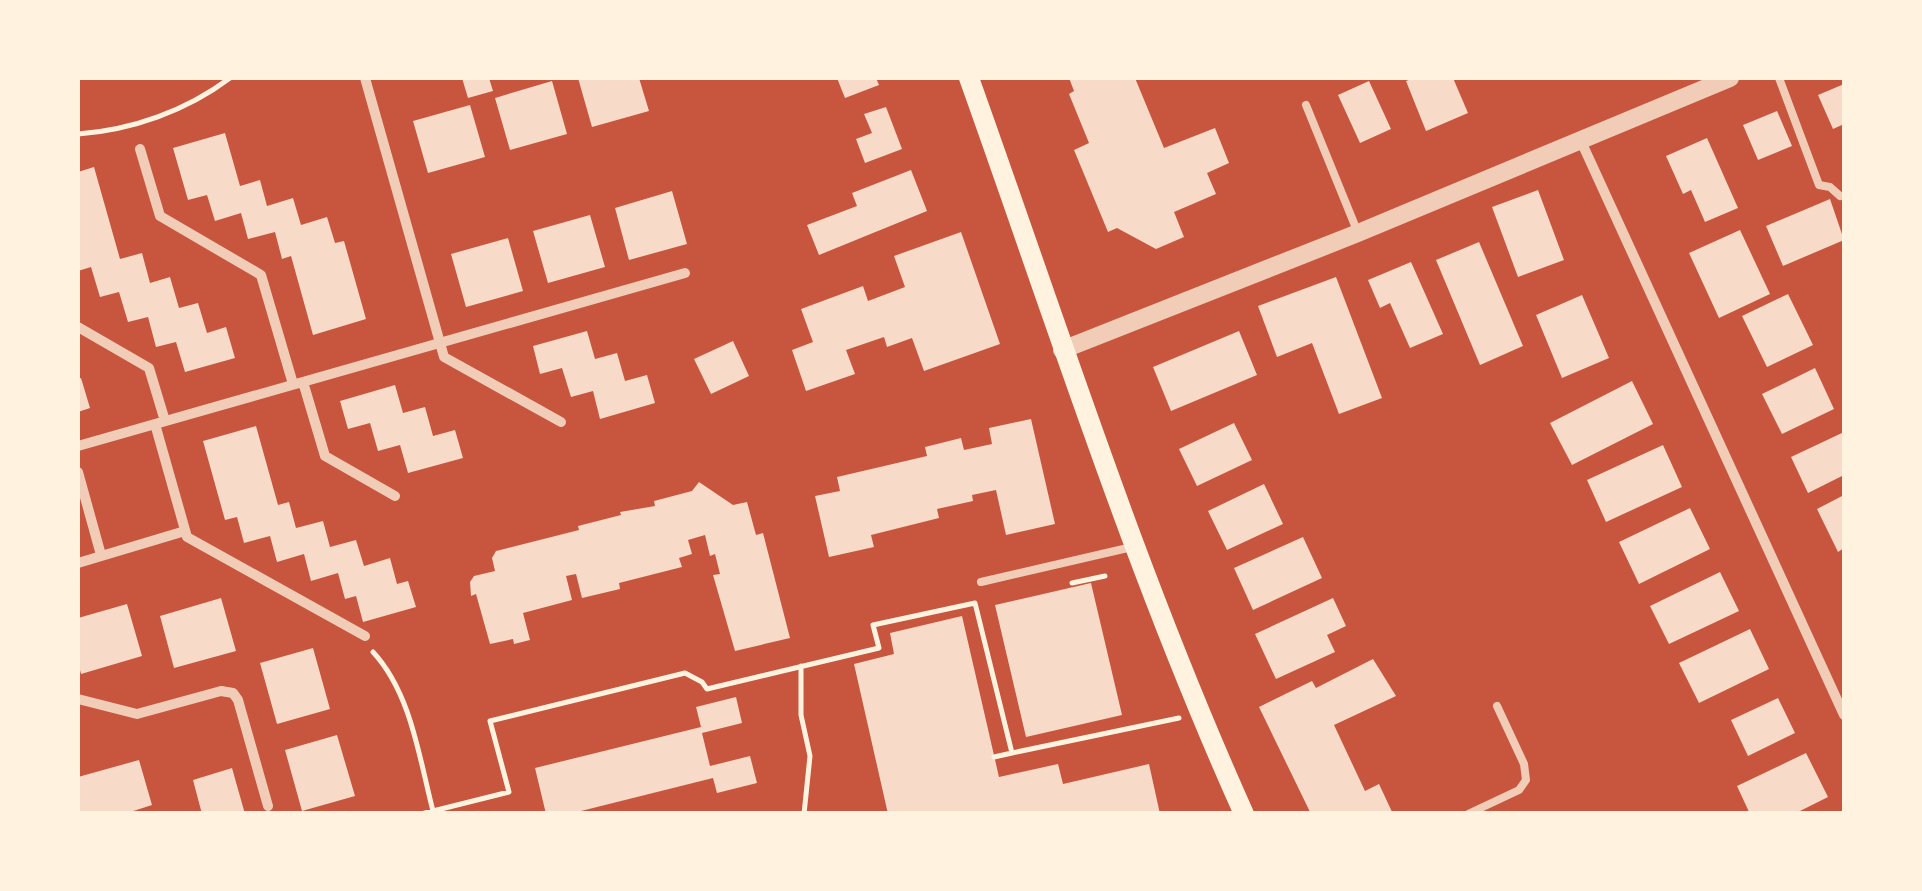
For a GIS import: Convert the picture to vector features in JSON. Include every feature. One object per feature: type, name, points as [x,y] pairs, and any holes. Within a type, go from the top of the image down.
[{"type":"main road","points":[[969,78],[1134,546],[1244,814]]},
{"type":"street","points":[[365,78],[444,357],[561,422]]},
{"type":"street","points":[[1062,350],[1358,233],[1730,78]]},
{"type":"street","points":[[1580,138],[1844,715]]},
{"type":"street","points":[[140,149],[160,216],[262,277],[325,456],[395,496]]},
{"type":"street","points":[[78,446],[684,272]]},
{"type":"street","points":[[78,327],[147,366],[186,537],[365,636]]},
{"type":"street","points":[[78,472],[101,556]]},
{"type":"street","points":[[78,563],[185,531]]},
{"type":"street","points":[[78,699],[137,714],[221,690],[232,693],[238,700],[268,806]]},
{"type":"lane","points":[[1779,78],[1819,184],[1840,196]]},
{"type":"lane","points":[[1306,106],[1358,233]]},
{"type":"lane","points":[[981,582],[1134,546]]},
{"type":"lane","points":[[1468,814],[1519,790],[1526,780],[1524,764],[1497,706]]},
{"type":"path","points":[[78,134],[138,124],[179,108],[230,78]]},
{"type":"path","points":[[421,814],[508,792],[490,720],[685,673],[708,690],[879,648],[874,626],[975,604],[1012,753]]},
{"type":"path","points":[[365,636],[398,689],[433,810]]},
{"type":"path","points":[[802,666],[801,715],[810,756],[804,814]]},
{"type":"path","points":[[994,757],[1201,714]]},
{"type":"building","points":[[462,78],[489,78],[493,91],[468,98]]},
{"type":"building","points":[[578,78],[639,78],[649,111],[592,127]]},
{"type":"building","points":[[837,78],[876,78],[879,85],[845,98]]},
{"type":"building","points":[[1069,78],[1135,78],[1164,148],[1215,128],[1229,163],[1207,173],[1216,194],[1174,212],[1184,237],[1156,249],[1117,228],[1108,232],[1074,150],[1089,143],[1069,94],[1074,91]]},
{"type":"building","points":[[1453,78],[1468,113],[1426,131],[1406,81]]},
{"type":"building","points":[[552,81],[567,134],[510,150],[495,98]]},
{"type":"building","points":[[1369,81],[1391,129],[1360,143],[1338,95]]},
{"type":"building","points":[[1844,84],[1844,124],[1833,129],[1818,95]]},
{"type":"building","points":[[470,105],[485,157],[428,173],[413,121]]},
{"type":"building","points":[[886,107],[902,149],[865,163],[856,139],[872,133],[864,114]]},
{"type":"building","points":[[1777,111],[1792,146],[1758,160],[1743,125]]},
{"type":"building","points":[[225,133],[240,186],[260,180],[267,206],[293,198],[301,225],[327,217],[335,243],[344,241],[366,319],[313,335],[291,256],[282,259],[275,232],[248,239],[241,213],[215,221],[207,195],[188,200],[173,148]]},
{"type":"building","points":[[1707,138],[1738,208],[1705,222],[1691,190],[1683,194],[1666,156]]},
{"type":"building","points":[[94,167],[120,259],[142,253],[150,283],[170,277],[179,308],[198,303],[207,333],[226,327],[235,358],[185,372],[176,342],[156,347],[148,317],[128,322],[119,292],[100,297],[91,267],[78,271],[78,172]]},
{"type":"building","points":[[911,170],[927,211],[819,255],[807,225],[857,206],[852,193]]},
{"type":"building","points":[[1538,190],[1564,260],[1518,277],[1492,207]]},
{"type":"building","points":[[672,191],[687,244],[629,260],[615,208]]},
{"type":"building","points":[[1830,199],[1844,240],[1783,266],[1766,226]]},
{"type":"building","points":[[590,215],[605,267],[548,283],[533,231]]},
{"type":"building","points":[[1740,230],[1770,294],[1719,318],[1689,253]]},
{"type":"building","points":[[961,232],[1000,344],[924,371],[912,338],[887,347],[884,337],[846,350],[855,374],[806,391],[792,350],[813,342],[801,309],[863,286],[868,301],[905,287],[894,256]]},
{"type":"building","points":[[508,238],[523,291],[466,307],[451,254]]},
{"type":"building","points":[[1479,242],[1523,346],[1480,365],[1436,260]]},
{"type":"building","points":[[1411,262],[1443,334],[1410,348],[1390,303],[1380,308],[1368,280]]},
{"type":"building","points":[[1336,277],[1382,398],[1339,414],[1312,343],[1277,357],[1258,306]]},
{"type":"building","points":[[1788,294],[1813,345],[1767,367],[1742,316]]},
{"type":"building","points":[[1582,295],[1609,358],[1562,378],[1536,315]]},
{"type":"building","points":[[587,331],[595,359],[617,353],[625,381],[647,375],[655,403],[600,419],[593,391],[571,397],[562,368],[540,374],[533,346]]},
{"type":"building","points":[[1239,331],[1257,375],[1171,411],[1153,367]]},
{"type":"building","points":[[733,341],[749,376],[711,394],[694,359]]},
{"type":"building","points":[[1815,368],[1834,409],[1782,434],[1762,394]]},
{"type":"building","points":[[81,378],[90,408],[78,412],[78,379]]},
{"type":"building","points":[[1632,381],[1653,424],[1572,465],[1550,423]]},
{"type":"building","points":[[395,385],[403,413],[425,407],[433,436],[455,430],[463,458],[408,473],[400,445],[378,451],[370,423],[348,429],[340,401]]},
{"type":"building","points":[[1031,419],[1055,524],[1006,535],[996,490],[972,495],[973,501],[937,509],[939,518],[871,535],[874,547],[829,557],[815,496],[840,491],[837,477],[927,456],[925,447],[961,438],[964,450],[992,444],[989,428]]},
{"type":"building","points":[[1234,423],[1252,460],[1197,486],[1179,449]]},
{"type":"building","points":[[256,426],[278,505],[289,502],[296,528],[323,521],[330,547],[356,540],[364,566],[390,558],[397,584],[408,581],[416,607],[363,622],[356,596],[345,599],[338,573],[311,581],[304,554],[277,562],[270,536],[244,543],[237,517],[225,520],[203,441]]},
{"type":"building","points":[[1844,432],[1844,475],[1808,493],[1791,457]]},
{"type":"building","points":[[1663,445],[1682,487],[1606,522],[1587,480]]},
{"type":"building","points":[[699,482],[733,505],[747,502],[756,535],[763,533],[790,638],[735,651],[713,575],[720,574],[715,554],[710,556],[705,535],[688,540],[692,554],[679,558],[682,567],[619,583],[620,589],[582,598],[576,574],[566,576],[572,600],[523,613],[530,640],[490,644],[476,594],[471,596],[470,582],[474,576],[495,571],[492,558],[496,551],[579,530],[578,526],[621,515],[620,512],[655,506],[654,501],[692,491]]},
{"type":"building","points":[[1264,484],[1283,524],[1227,550],[1208,511]]},
{"type":"building","points":[[1844,495],[1844,548],[1838,552],[1817,509]]},
{"type":"building","points":[[1690,508],[1710,549],[1639,584],[1619,542]]},
{"type":"building","points":[[1303,537],[1322,578],[1253,610],[1234,568]]},
{"type":"building","points":[[1720,572],[1739,611],[1669,644],[1650,606]]},
{"type":"building","points":[[1091,583],[1122,715],[1026,737],[995,605]]},
{"type":"building","points":[[221,598],[236,651],[174,668],[160,616]]},
{"type":"building","points":[[1333,598],[1346,626],[1327,635],[1335,652],[1276,679],[1255,634]]},
{"type":"building","points":[[127,604],[142,656],[81,674],[78,618]]},
{"type":"building","points":[[962,616],[999,777],[1058,764],[1063,784],[1149,764],[1160,814],[888,814],[854,664],[894,654],[890,633]]},
{"type":"building","points":[[1750,629],[1769,669],[1699,703],[1679,663]]},
{"type":"building","points":[[313,648],[330,709],[277,724],[260,663]]},
{"type":"building","points":[[1373,659],[1396,696],[1334,725],[1365,791],[1379,784],[1393,814],[1311,814],[1259,707],[1312,681],[1316,688]]},
{"type":"building","points":[[736,697],[742,723],[702,733],[710,766],[750,756],[757,783],[717,793],[713,778],[569,814],[546,814],[535,768],[701,727],[696,707]]},
{"type":"building","points":[[1778,698],[1795,733],[1748,756],[1731,720]]},
{"type":"building","points":[[337,735],[355,796],[302,811],[285,750]]},
{"type":"building","points":[[1806,753],[1828,797],[1794,814],[1750,814],[1737,786]]},
{"type":"building","points":[[139,760],[152,805],[124,814],[78,814],[78,777]]},
{"type":"building","points":[[232,768],[245,814],[202,814],[193,780]]}]
